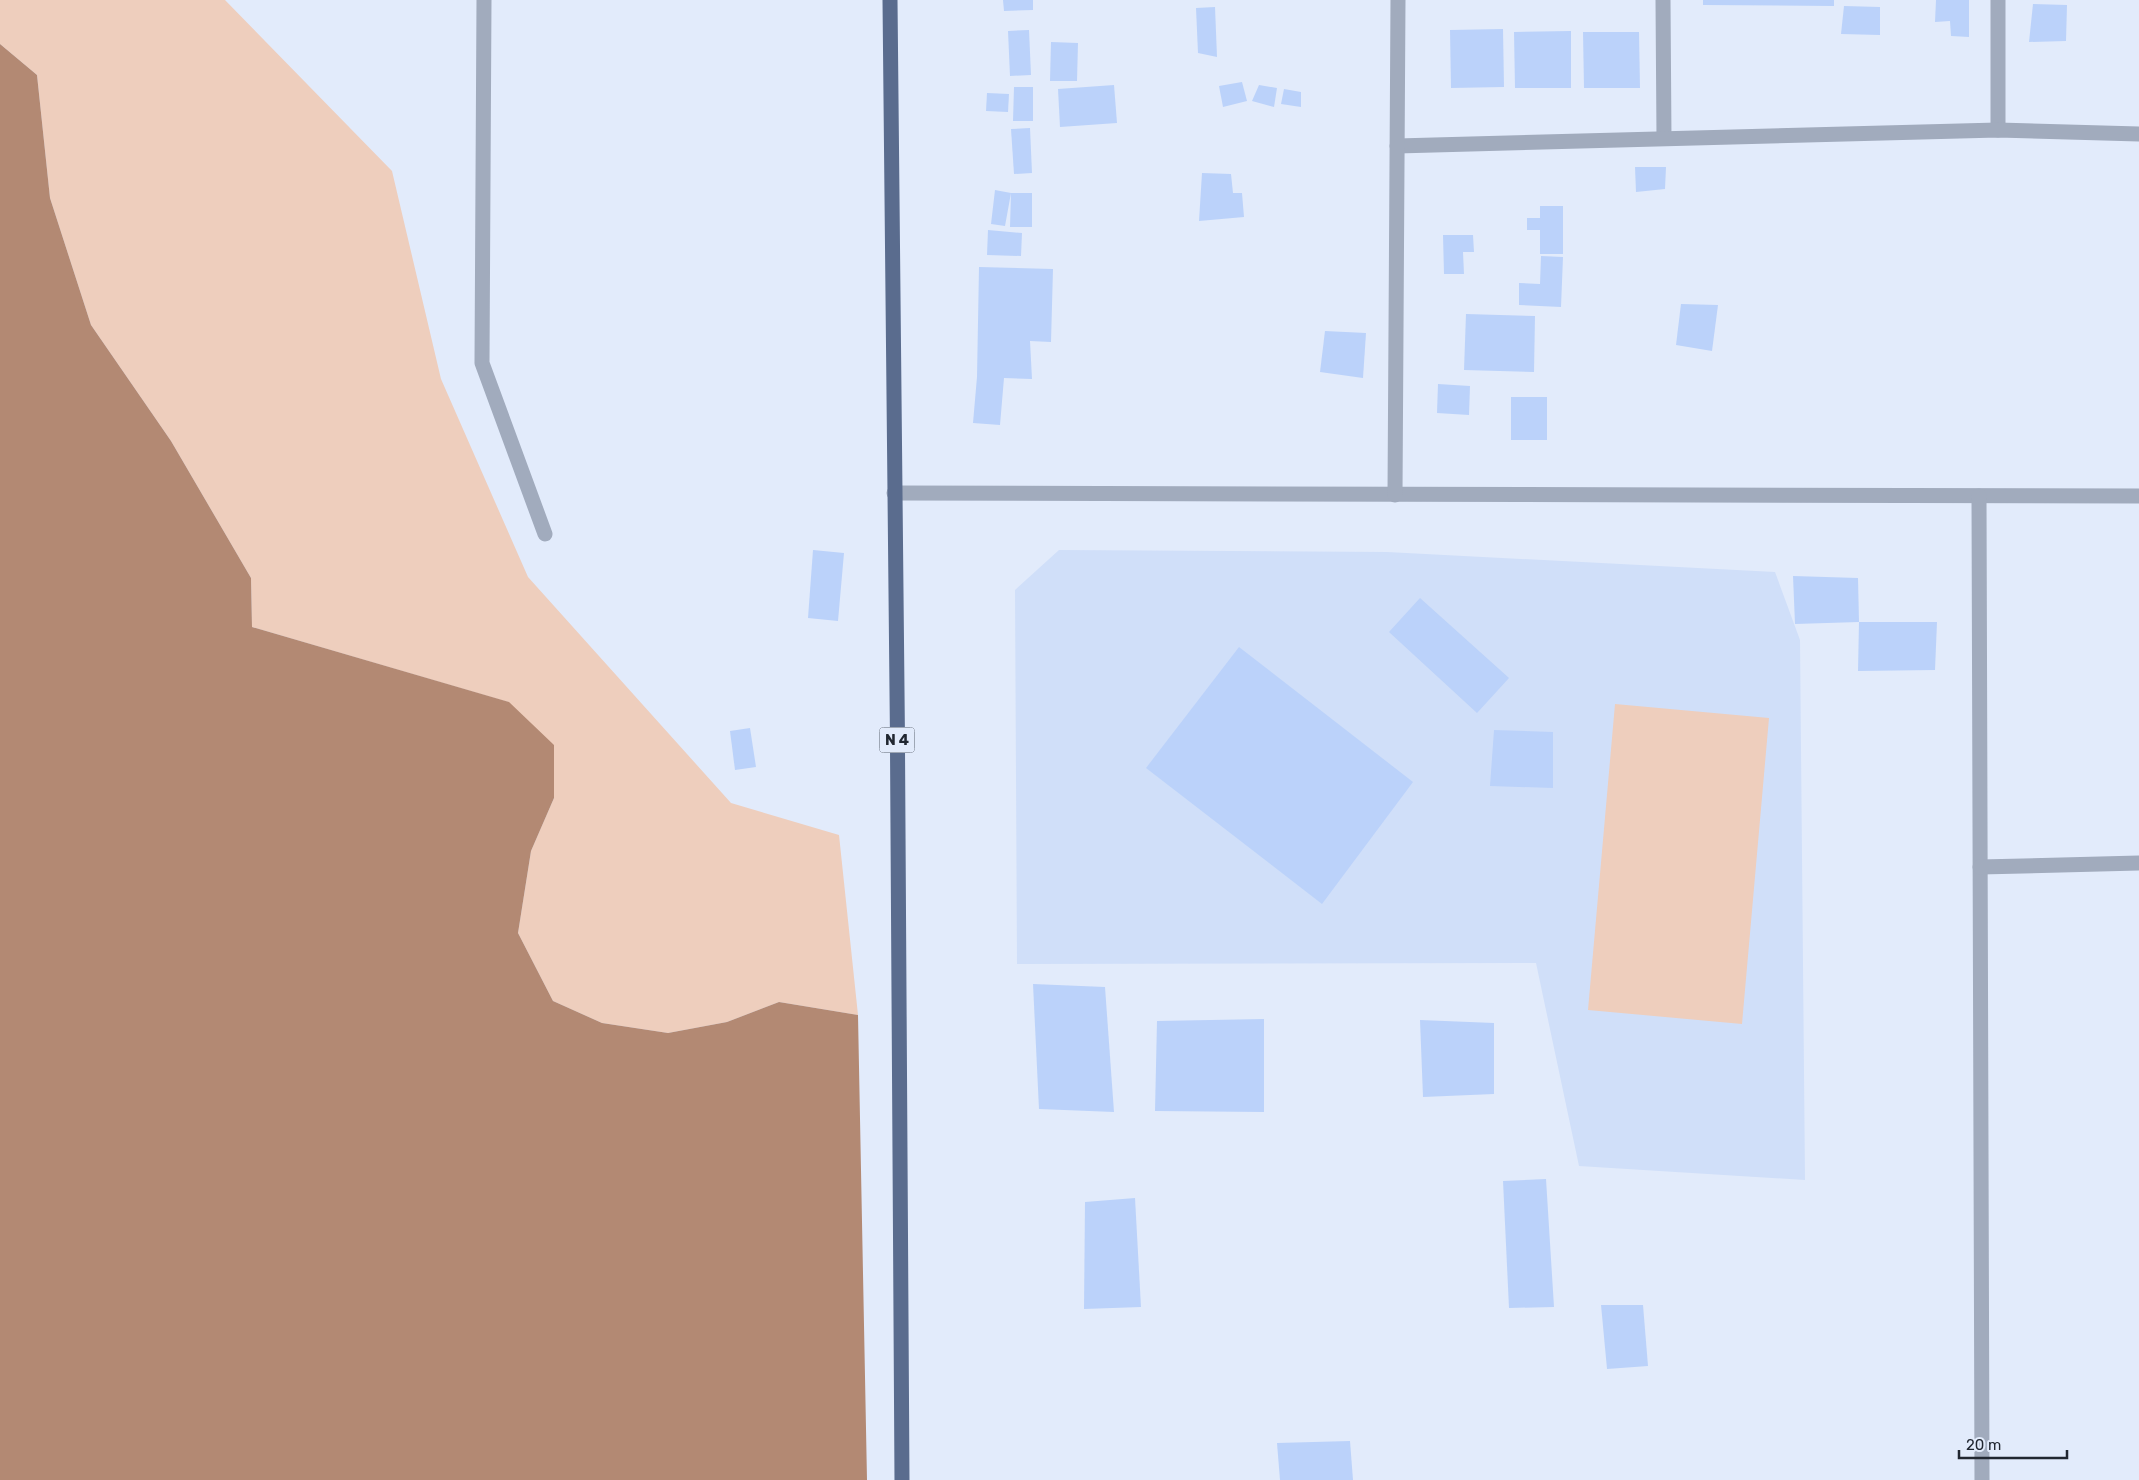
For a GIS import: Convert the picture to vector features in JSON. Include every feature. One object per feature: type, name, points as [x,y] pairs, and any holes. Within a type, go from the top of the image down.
[{"type":"highway","name":"N 4","points":[[890,0],[894,493],[902,1032],[902,1480]]},
{"type":"street","points":[[484,0],[482,363],[544,534]]},
{"type":"street","points":[[1395,495],[1398,0]]},
{"type":"street","points":[[1663,0],[1664,138]]},
{"type":"street","points":[[1998,0],[1998,130]]},
{"type":"street","points":[[1397,146],[1998,130],[2139,134]]},
{"type":"street","points":[[894,493],[2139,496]]},
{"type":"street","points":[[1979,496],[1982,1480]]},
{"type":"street","points":[[1980,866],[2139,863]]},
{"type":"shaded area","points":[[0,0],[225,0],[392,171],[441,379],[528,577],[731,803],[839,835],[858,1015],[779,1002],[727,1022],[668,1033],[602,1023],[553,1001],[518,933],[531,851],[554,798],[508,702],[252,627],[251,578],[171,441],[91,325],[50,198],[37,75],[0,44]]},
{"type":"shaded area","points":[[0,44],[37,75],[50,198],[91,325],[171,441],[251,578],[252,627],[509,702],[554,745],[554,798],[531,851],[518,933],[553,1001],[602,1023],[668,1033],[727,1022],[779,1002],[858,1015],[867,1480],[0,1480]]},
{"type":"shaded area","points":[[1059,550],[1387,552],[1775,572],[1800,640],[1805,1180],[1579,1166],[1536,963],[1017,964],[1015,590]]},
{"type":"shaded area","points":[[1615,704],[1769,718],[1742,1024],[1588,1010]]},
{"type":"building","points":[[1003,0],[1033,0],[1033,10],[1004,11]]},
{"type":"building","points":[[1703,0],[1834,0],[1834,6],[1703,5]]},
{"type":"building","points":[[1936,0],[1969,0],[1969,37],[1951,36],[1950,21],[1935,22]]},
{"type":"building","points":[[2033,4],[2067,5],[2066,41],[2029,42]]},
{"type":"building","points":[[1844,6],[1880,7],[1880,35],[1841,34]]},
{"type":"building","points":[[1215,7],[1217,57],[1198,53],[1196,8]]},
{"type":"building","points":[[1503,29],[1504,87],[1451,88],[1450,30]]},
{"type":"building","points":[[1029,30],[1031,75],[1010,76],[1008,31]]},
{"type":"building","points":[[1571,31],[1571,88],[1515,88],[1514,32]]},
{"type":"building","points":[[1583,32],[1639,32],[1640,88],[1584,88]]},
{"type":"building","points":[[1051,42],[1078,43],[1077,81],[1050,81]]},
{"type":"building","points":[[1242,82],[1247,101],[1223,107],[1219,86]]},
{"type":"building","points":[[1114,85],[1117,123],[1060,127],[1058,89]]},
{"type":"building","points":[[1259,85],[1277,88],[1274,107],[1252,101]]},
{"type":"building","points":[[1014,87],[1033,87],[1033,121],[1013,121]]},
{"type":"building","points":[[1284,89],[1301,92],[1301,107],[1281,104]]},
{"type":"building","points":[[987,93],[1009,94],[1008,112],[986,111]]},
{"type":"building","points":[[1030,128],[1032,173],[1014,174],[1011,129]]},
{"type":"building","points":[[1635,167],[1666,167],[1665,189],[1636,192]]},
{"type":"building","points":[[1202,173],[1231,174],[1233,193],[1242,193],[1244,217],[1199,221]]},
{"type":"building","points":[[995,190],[1011,193],[1005,226],[991,224]]},
{"type":"building","points":[[1011,193],[1032,193],[1032,227],[1010,227]]},
{"type":"building","points":[[1540,206],[1563,206],[1563,254],[1540,254],[1540,230],[1527,230],[1527,218],[1540,218]]},
{"type":"building","points":[[988,230],[1022,233],[1021,256],[987,255]]},
{"type":"building","points":[[1443,235],[1473,235],[1474,252],[1463,252],[1464,274],[1444,274]]},
{"type":"building","points":[[1541,256],[1563,257],[1561,307],[1519,305],[1519,283],[1540,284]]},
{"type":"building","points":[[979,267],[1053,269],[1051,342],[1030,341],[1032,379],[1004,378],[1000,425],[973,423],[977,377]]},
{"type":"building","points":[[1681,304],[1718,305],[1712,351],[1676,345]]},
{"type":"building","points":[[1466,314],[1535,316],[1534,372],[1464,370]]},
{"type":"building","points":[[1325,331],[1366,333],[1363,378],[1320,372]]},
{"type":"building","points":[[1438,384],[1470,386],[1469,415],[1437,413]]},
{"type":"building","points":[[1511,397],[1547,397],[1547,440],[1511,440]]},
{"type":"building","points":[[813,550],[844,553],[838,621],[808,618]]},
{"type":"building","points":[[1793,576],[1858,578],[1859,622],[1795,624]]},
{"type":"building","points":[[1420,598],[1509,678],[1477,713],[1389,632]]},
{"type":"building","points":[[1859,622],[1937,622],[1935,670],[1858,671]]},
{"type":"building","points":[[1239,647],[1413,782],[1322,904],[1146,768]]},
{"type":"building","points":[[750,728],[756,767],[735,770],[730,731]]},
{"type":"building","points":[[1494,730],[1553,732],[1553,788],[1490,786]]},
{"type":"building","points":[[1033,984],[1105,987],[1114,1112],[1039,1109]]},
{"type":"building","points":[[1264,1019],[1264,1112],[1155,1111],[1157,1021]]},
{"type":"building","points":[[1420,1020],[1494,1023],[1494,1094],[1423,1097]]},
{"type":"building","points":[[1546,1179],[1554,1307],[1509,1308],[1503,1181]]},
{"type":"building","points":[[1135,1198],[1141,1307],[1084,1309],[1085,1202]]},
{"type":"building","points":[[1601,1305],[1643,1305],[1648,1366],[1607,1369]]},
{"type":"building","points":[[1350,1441],[1353,1480],[1280,1480],[1277,1443]]}]
